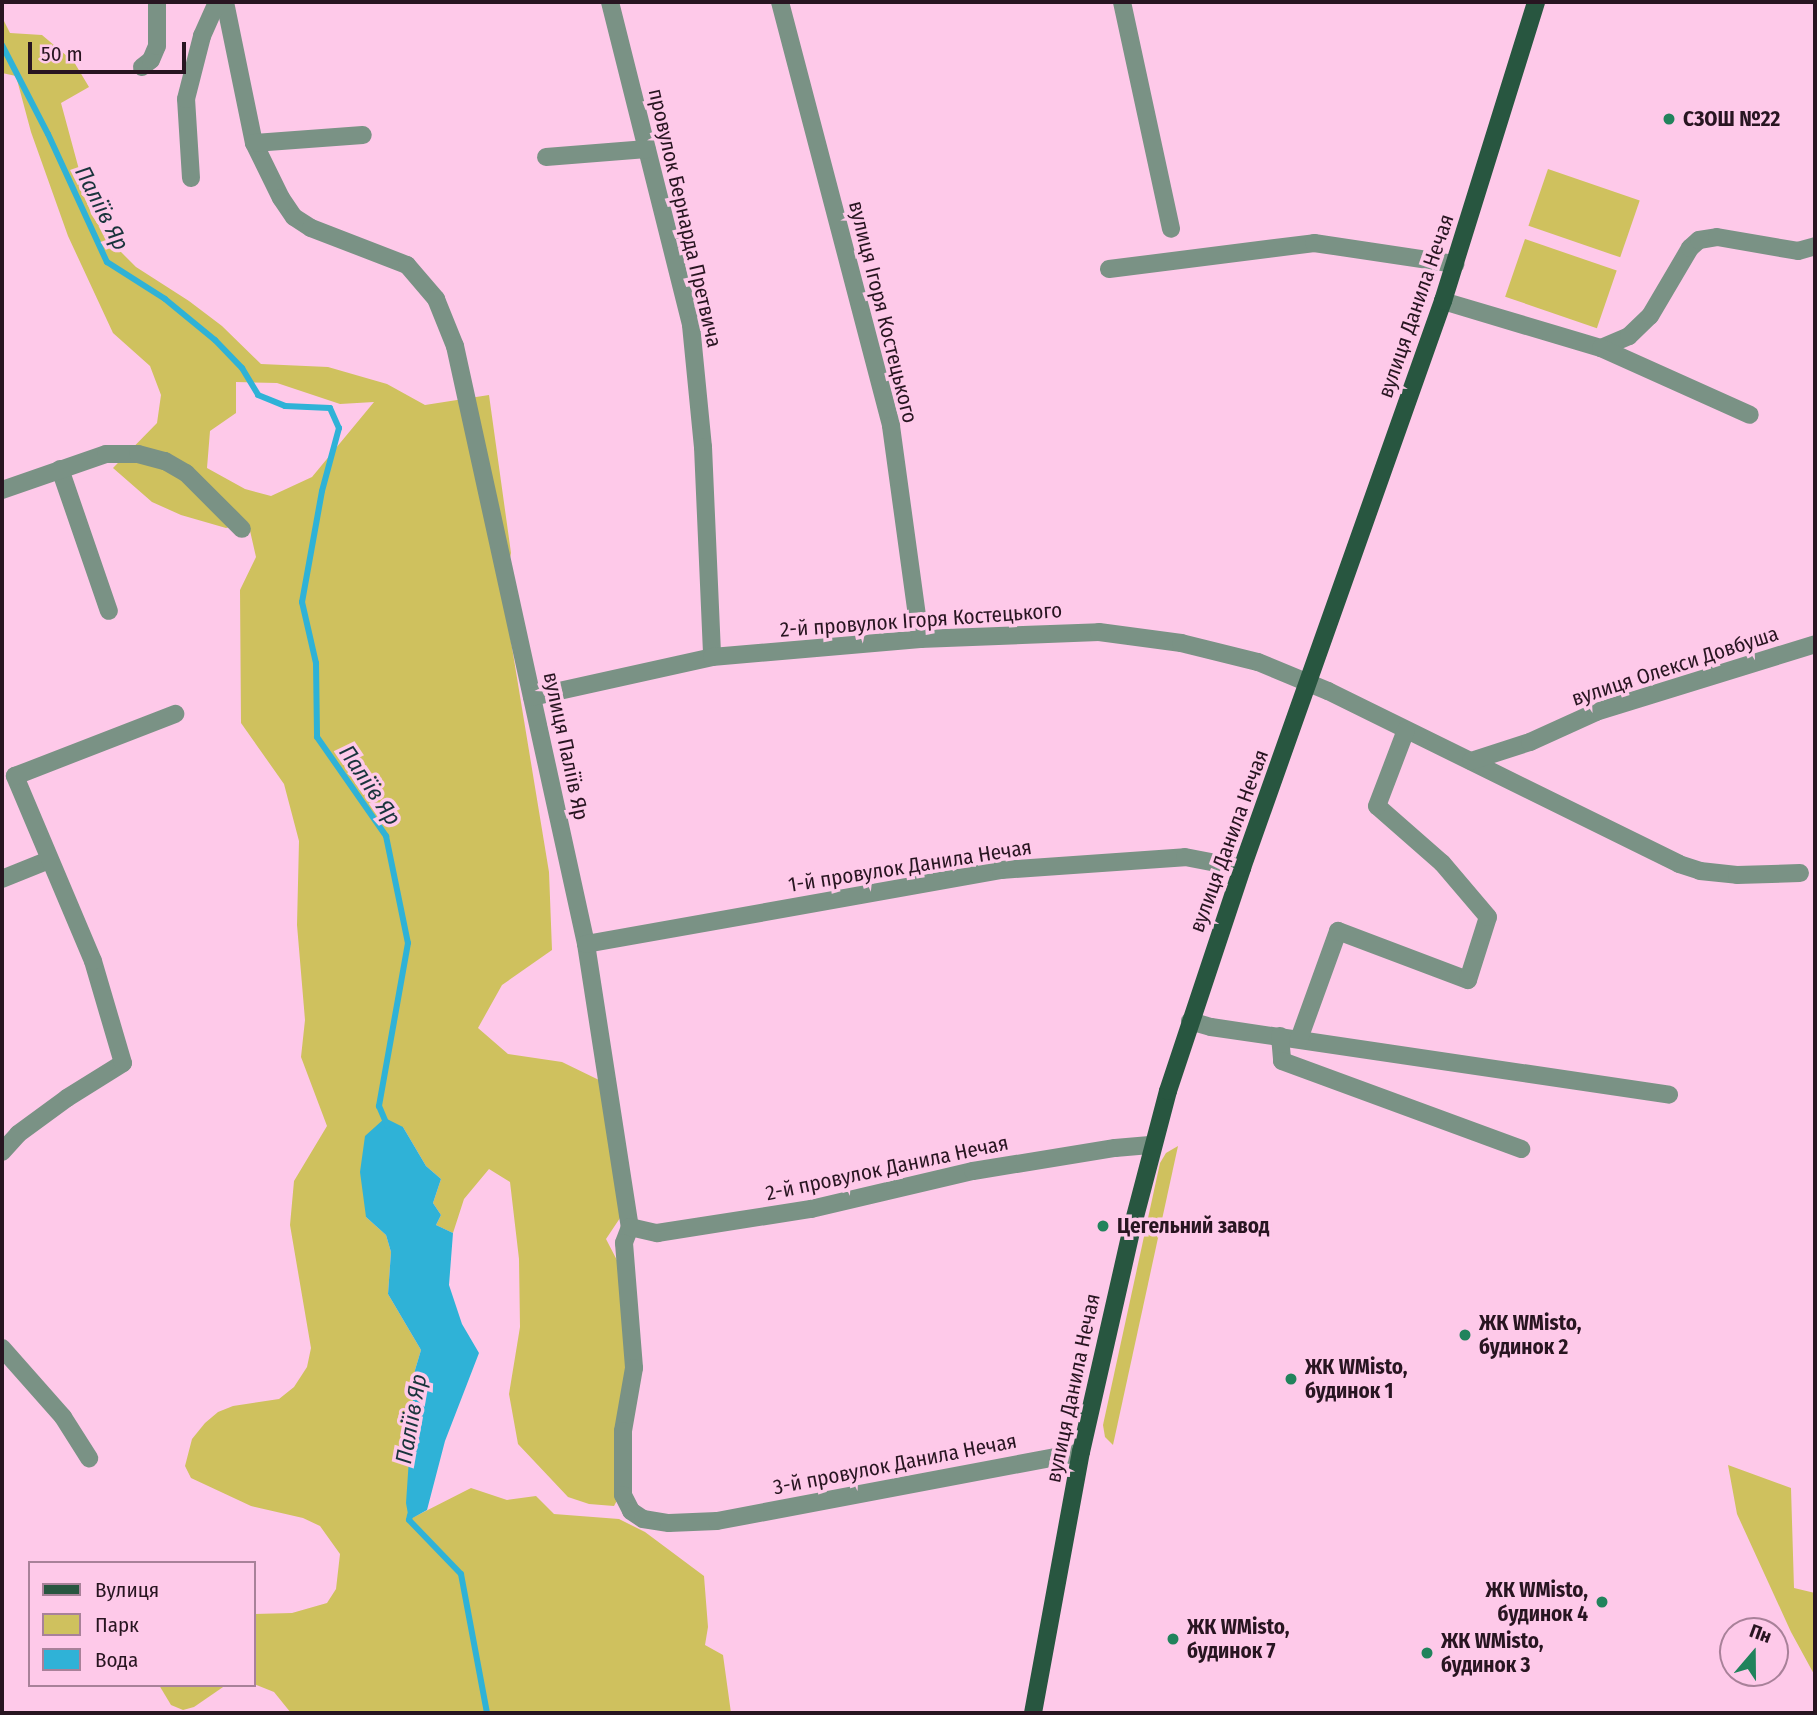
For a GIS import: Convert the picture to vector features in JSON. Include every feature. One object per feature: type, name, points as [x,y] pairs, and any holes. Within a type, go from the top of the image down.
[{"type":"main road","name":"вулиця Данила Нечая","points":[[1033,1713],[1081,1452],[1153,1146],[1190,1021],[1242,868],[1443,301],[1535,2]]},
{"type":"street","points":[[142,67],[151,60],[157,46],[157,2]]},
{"type":"street","points":[[191,178],[186,99],[202,36],[217,2]]},
{"type":"street","name":"вулиця Паліїв Яр","points":[[225,2],[254,143],[294,217],[312,228],[407,265],[436,299],[455,346],[586,944],[630,1227],[624,1243],[634,1368],[623,1431],[623,1495],[631,1511],[643,1519],[669,1523],[717,1521]]},
{"type":"street","name":"провулок Бернарда Претвича","points":[[610,2],[691,325],[703,447],[712,657]]},
{"type":"street","name":"вулиця Ігоря Костецького","points":[[779,2],[891,426],[919,639]]},
{"type":"street","points":[[1122,2],[1171,229]]},
{"type":"street","points":[[254,143],[363,135]]},
{"type":"street","points":[[546,157],[647,149]]},
{"type":"street","points":[[1601,348],[1629,336],[1650,316],[1690,248],[1699,240],[1717,237],[1798,251],[1815,246]]},
{"type":"street","points":[[1109,269],[1314,243],[1455,264]]},
{"type":"street","points":[[1443,301],[1601,348],[1750,415]]},
{"type":"street","points":[[2,489],[106,454],[138,454],[165,461],[186,473],[242,529]]},
{"type":"street","points":[[60,470],[109,611]]},
{"type":"street","name":"2-й провулок Ігоря Костецького","points":[[532,697],[712,657],[919,639],[1099,632],[1181,643],[1220,652],[1258,662],[1309,684]]},
{"type":"street","name":"вулиця Олекси Довбуша","points":[[1471,761],[1530,742],[1596,712],[1815,644]]},
{"type":"street","points":[[1309,684],[1679,864],[1700,871],[1737,875],[1800,873]]},
{"type":"street","points":[[2,1152],[27,1127],[123,1063],[93,961],[15,776],[175,715]]},
{"type":"street","points":[[1299,1039],[1338,931],[1468,980],[1488,917],[1442,863],[1377,806],[1406,730]]},
{"type":"street","name":"1-й провулок Данила Нечая","points":[[586,944],[1001,870],[1185,857],[1242,868]]},
{"type":"street","points":[[2,878],[49,860]]},
{"type":"street","points":[[1190,1021],[1211,1027],[1669,1095]]},
{"type":"street","points":[[1280,1036],[1282,1061],[1521,1149]]},
{"type":"street","name":"2-й провулок Данила Нечая","points":[[630,1227],[657,1233],[811,1209],[973,1171],[1115,1149],[1153,1146]]},
{"type":"street","points":[[2,1348],[63,1417],[89,1458]]},
{"type":"street","name":"3-й провулок Данила Нечая","points":[[717,1521],[1081,1452]]},
{"type":"green space","points":[[2,17],[10,33],[42,35],[74,62],[89,87],[61,103],[91,214],[107,238],[136,267],[222,326],[261,364],[328,367],[387,384],[425,405],[489,395],[511,553],[503,593],[549,872],[552,950],[502,985],[478,1028],[508,1054],[562,1062],[599,1080],[622,1215],[606,1239],[621,1268],[630,1367],[620,1495],[614,1506],[589,1504],[568,1497],[518,1444],[509,1394],[520,1327],[519,1259],[510,1182],[489,1169],[464,1199],[453,1233],[436,1225],[441,1215],[433,1203],[441,1179],[426,1166],[403,1127],[366,1217],[386,1235],[391,1252],[388,1294],[421,1350],[415,1370],[410,1519],[471,1488],[507,1500],[536,1496],[554,1514],[619,1519],[645,1532],[704,1576],[708,1627],[705,1645],[723,1655],[731,1713],[291,1713],[274,1692],[256,1685],[256,1614],[292,1613],[327,1603],[336,1589],[340,1554],[320,1526],[303,1518],[251,1506],[191,1478],[185,1466],[192,1439],[205,1423],[218,1412],[233,1406],[279,1399],[294,1387],[307,1367],[311,1348],[290,1225],[294,1181],[327,1126],[301,1057],[305,1020],[297,925],[299,841],[284,784],[241,723],[240,590],[256,557],[248,522],[226,528],[181,515],[152,502],[113,468],[157,423],[161,395],[150,366],[113,333],[68,236],[31,132],[16,76],[2,73]],"holes":[[[236,382],[277,383],[340,404],[374,402],[312,477],[271,496],[245,489],[207,468],[210,431],[236,413]]]},
{"type":"green space","points":[[1548,169],[1640,201],[1620,257],[1528,226]]},
{"type":"green space","points":[[1525,239],[1617,271],[1597,328],[1505,297]]},
{"type":"green space","points":[[1178,1146],[1113,1445],[1105,1437],[1103,1425],[1160,1163],[1166,1153]]},
{"type":"green space","points":[[1728,1465],[1791,1488],[1794,1588],[1815,1593],[1815,1676],[1791,1632],[1789,1617],[1784,1617],[1737,1514]]},
{"type":"green space","points":[[160,1687],[223,1687],[194,1707],[183,1710],[171,1705]]},
{"type":"water","points":[[385,1118],[403,1127],[426,1166],[441,1179],[433,1203],[441,1215],[436,1225],[453,1233],[449,1285],[462,1324],[479,1353],[445,1441],[427,1510],[409,1520],[406,1503],[415,1370],[421,1350],[388,1294],[391,1252],[386,1235],[366,1217],[360,1172],[365,1136]]},
{"type":"waterway","name":"Паліїв Яр","points":[[2,45],[48,134],[107,262],[165,299],[215,340],[242,368],[258,395],[285,406],[330,408],[339,428],[322,491],[302,602],[316,663],[317,737],[386,836],[408,943],[379,1106],[387,1125]]},
{"type":"waterway","name":"Паліїв Яр","points":[[410,1515],[409,1520],[461,1574],[487,1713]]},
{"type":"place","name":"СЗОШ №22","points":[[1669,119]]},
{"type":"place","name":"Цегельний завод","points":[[1103,1226]]},
{"type":"place","name":"ЖК WMisto, будинок 2","points":[[1465,1335]]},
{"type":"place","name":"ЖК WMisto, будинок 1","points":[[1291,1379]]},
{"type":"place","name":"ЖК WMisto, будинок 4","points":[[1602,1602]]},
{"type":"place","name":"ЖК WMisto, будинок 7","points":[[1173,1639]]},
{"type":"place","name":"ЖК WMisto, будинок 3","points":[[1427,1653]]}]
